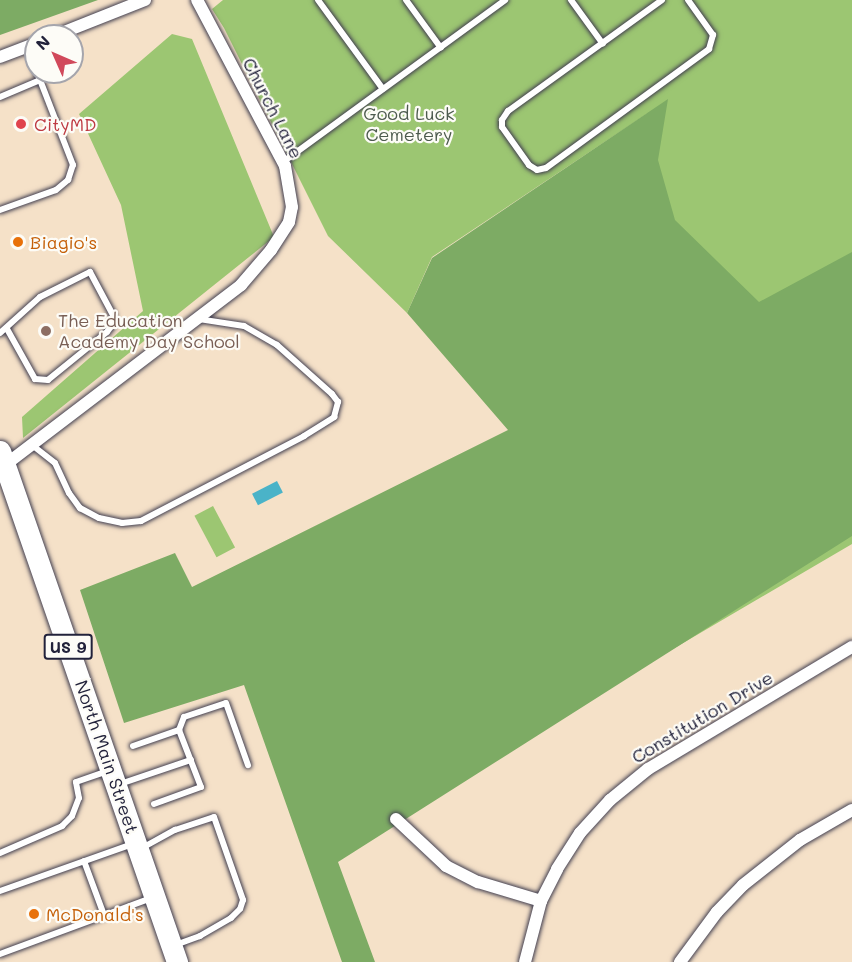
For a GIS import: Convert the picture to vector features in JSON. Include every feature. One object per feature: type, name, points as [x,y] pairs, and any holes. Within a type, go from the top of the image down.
[{"type":"highway","name":"North Main Street","points":[[2,458],[6,489],[114,778],[174,954]]},
{"type":"street","points":[[84,24],[145,0]]},
{"type":"street","name":"Church Lane","points":[[2,458],[32,445],[241,285],[283,234],[292,207],[283,162],[197,0]]},
{"type":"street","points":[[0,57],[24,48]]},
{"type":"street","name":"Constitution Drive","points":[[525,962],[541,901],[557,869],[580,833],[610,800],[648,769],[852,647]]},
{"type":"street","points":[[680,962],[717,912],[743,885],[800,840],[852,810]]},
{"type":"street","points":[[396,819],[446,866],[478,882],[541,901]]},
{"type":"lane","points":[[318,0],[382,88]]},
{"type":"lane","points":[[406,0],[441,48]]},
{"type":"lane","points":[[283,162],[505,0]]},
{"type":"lane","points":[[571,0],[603,44]]},
{"type":"lane","points":[[662,0],[508,111],[502,120],[502,127],[529,165],[537,170],[546,168],[709,49],[713,35],[688,0]]},
{"type":"lane","points":[[0,97],[31,84]]},
{"type":"lane","points":[[0,210],[56,189],[68,180],[73,165],[42,84]]},
{"type":"lane","points":[[0,333],[40,297],[90,272],[113,315],[113,324],[107,332],[48,380],[35,379],[7,329]]},
{"type":"lane","points":[[32,445],[54,463],[69,494],[80,508],[99,518],[122,523],[141,521],[304,436],[334,417],[338,402],[332,394],[278,345],[244,326],[196,319]]},
{"type":"lane","points":[[154,804],[201,787],[179,730],[184,717],[226,703],[248,765]]},
{"type":"lane","points":[[133,746],[179,730]]},
{"type":"lane","points":[[0,853],[62,826],[72,816],[80,798],[76,782],[114,778],[191,760]]},
{"type":"lane","points":[[0,891],[84,861],[138,846],[214,817],[243,900],[240,909],[231,918],[174,954]]},
{"type":"lane","points":[[84,861],[104,915]]},
{"type":"lane","points":[[0,954],[156,896]]},
{"type":"green space","points":[[0,0],[98,0],[31,24],[24,24],[24,26],[0,35]]},
{"type":"green space","name":"Good Luck Cemetery","points":[[223,0],[852,0],[852,544],[644,666],[648,113],[432,257],[407,313],[328,236],[224,28],[212,9]]},
{"type":"green space","points":[[172,34],[192,39],[274,237],[23,438],[22,417],[143,311],[121,205],[79,114]]},
{"type":"green space","points":[[668,99],[658,160],[675,220],[759,302],[852,252],[852,536],[338,862],[375,962],[342,962],[244,685],[124,723],[80,590],[175,553],[192,587],[508,430],[407,313],[432,258]]},
{"type":"green space","points":[[213,506],[235,547],[217,557],[194,516]]},
{"type":"water","points":[[277,481],[283,493],[258,505],[252,494]]},
{"type":"place","name":"CityMD","points":[[21,124]]},
{"type":"place","name":"Biagio's","points":[[18,242]]},
{"type":"place","name":"The Education Academy Day School","points":[[46,331]]},
{"type":"place","name":"McDonald's","points":[[34,914]]}]
